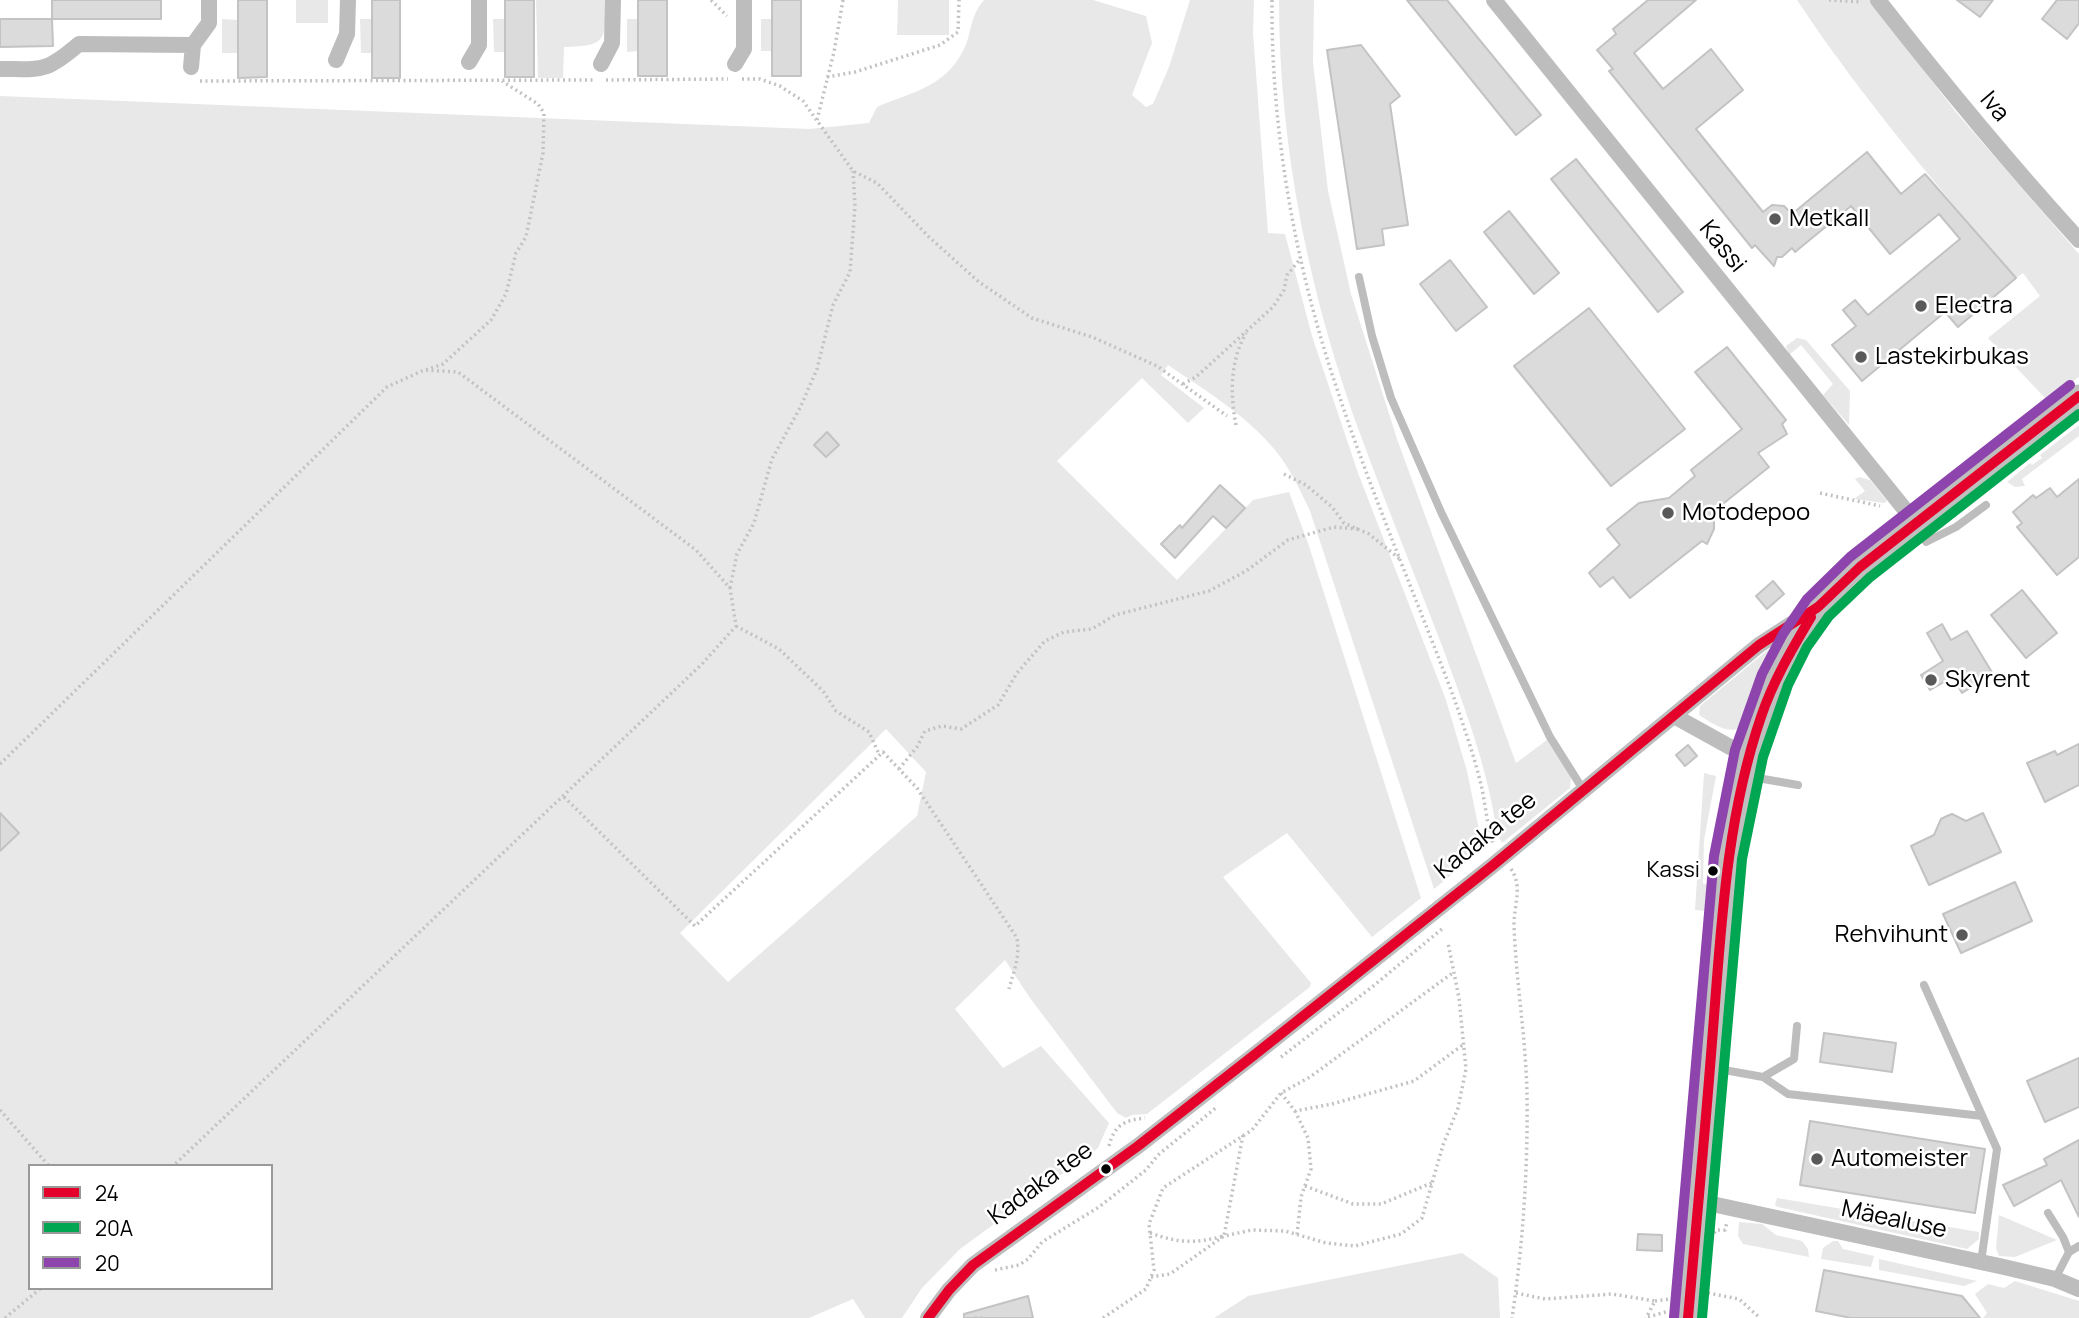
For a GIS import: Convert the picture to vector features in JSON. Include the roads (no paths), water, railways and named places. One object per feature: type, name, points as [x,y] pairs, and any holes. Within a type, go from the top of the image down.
[{"type":"main road","name":"Kadaka tee","points":[[1818,607],[1860,567],[1914,523],[2079,396]]},
{"type":"main road","points":[[1688,1318],[1728,857],[1749,753],[1775,679],[1795,640],[1818,607]]},
{"type":"street","points":[[191,67],[193,44],[209,23],[209,0]]},
{"type":"street","points":[[336,61],[347,33],[348,0]]},
{"type":"street","points":[[469,62],[479,44],[479,0]]},
{"type":"street","points":[[601,64],[612,43],[613,0]]},
{"type":"street","points":[[735,64],[744,49],[744,0]]},
{"type":"street","name":"Kassi","points":[[1494,0],[1914,523]]},
{"type":"street","name":"Iva","points":[[1879,2],[1957,99],[2079,240]]},
{"type":"street","points":[[0,69],[40,69],[54,65],[79,44],[193,44]]},
{"type":"street","name":"Kadaka tee","points":[[928,1318],[949,1290],[973,1265],[1138,1146],[1428,917],[1759,645],[1818,607]]},
{"type":"street","points":[[1674,716],[1730,747],[1749,753]]},
{"type":"street","name":"Mäealuse","points":[[1698,1201],[2055,1279],[2079,1289]]},
{"type":"lane","points":[[1359,277],[1372,336],[1391,398],[1435,499],[1550,737],[1584,791]]},
{"type":"lane","points":[[1914,523],[1926,542],[1956,527],[1986,505]]},
{"type":"lane","points":[[1743,776],[1798,785]]},
{"type":"lane","points":[[1924,985],[1997,1149],[1981,1262]]},
{"type":"lane","points":[[1763,1077],[1794,1059],[1797,1026]]},
{"type":"lane","points":[[1710,1068],[1763,1077],[1788,1094],[1982,1116]]},
{"type":"lane","points":[[2048,1213],[2069,1252]]},
{"type":"lane","points":[[2055,1279],[2069,1252],[2079,1246]]},
{"type":"place","name":"Metkall","points":[[1775,219]]},
{"type":"place","name":"Electra","points":[[1921,306]]},
{"type":"place","name":"Lastekirbukas","points":[[1861,357]]},
{"type":"place","name":"Motodepoo","points":[[1668,513]]},
{"type":"place","name":"Skyrent","points":[[1931,680]]},
{"type":"place","name":"Kassi","points":[[1713,871]]},
{"type":"place","name":"Rehvihunt","points":[[1962,935]]},
{"type":"place","name":"Automeister","points":[[1817,1159]]}]
